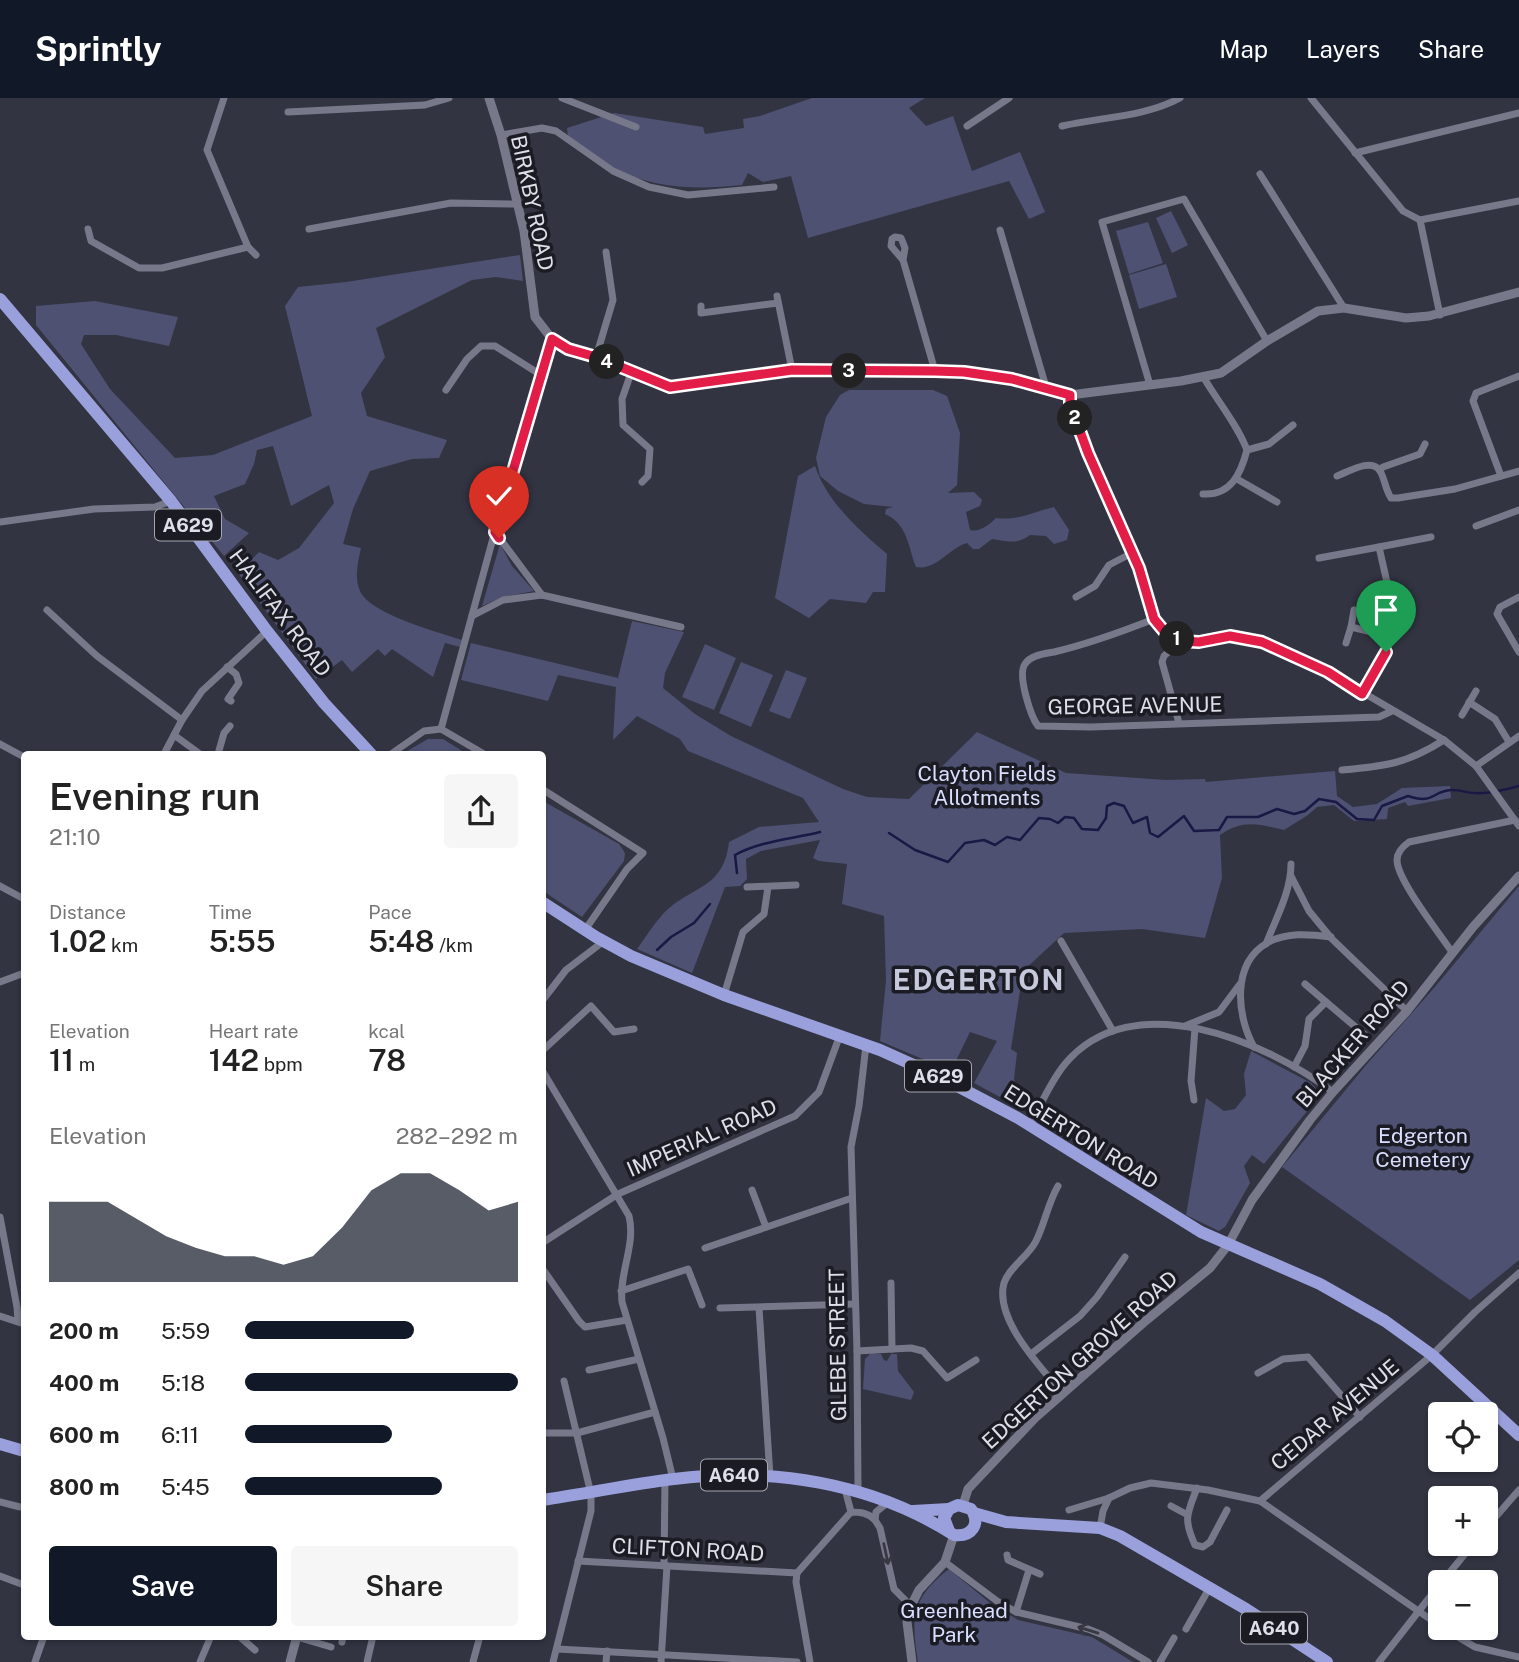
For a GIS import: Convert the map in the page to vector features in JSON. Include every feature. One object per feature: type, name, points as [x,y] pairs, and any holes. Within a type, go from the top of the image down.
[{"type":"highway","name":"HALIFAX ROAD","points":[[2,305],[171,501],[267,631],[324,703],[368,751]]},
{"type":"highway","name":"A629","points":[[546,905],[604,941]]},
{"type":"highway","name":"EDGERTON ROAD","points":[[604,941],[724,995],[841,1035],[938,1076],[1030,1125],[1124,1186],[1200,1232],[1228,1245]]},
{"type":"highway","name":"A629","points":[[1228,1245],[1320,1284],[1385,1321],[1432,1355],[1519,1435]]},
{"type":"highway","points":[[0,1444],[21,1450]]},
{"type":"highway","name":"A640","points":[[546,1500],[669,1479],[710,1475],[770,1476],[851,1489],[912,1511],[952,1533],[964,1535],[973,1530],[1006,1522]]},
{"type":"highway","name":"A640","points":[[912,1511],[949,1509],[963,1505],[974,1513],[1006,1522],[1100,1528],[1120,1536],[1210,1587],[1327,1662]]},
{"type":"highway","points":[[949,1509],[944,1523],[952,1533]]},
{"type":"highway","points":[[973,1530],[976,1521],[974,1513]]},
{"type":"street","points":[[224,98],[207,150],[248,247],[256,256]]},
{"type":"street","points":[[288,112],[425,105],[449,98]]},
{"type":"street","name":"BIRKBY ROAD","points":[[489,98],[501,135],[524,231],[535,317],[552,339]]},
{"type":"street","points":[[562,98],[636,127]]},
{"type":"street","points":[[967,126],[1009,98]]},
{"type":"street","points":[[1062,126],[1142,112],[1180,98]]},
{"type":"street","points":[[1311,98],[1404,211],[1420,220],[1519,201]]},
{"type":"street","points":[[1355,153],[1519,113]]},
{"type":"street","points":[[501,135],[542,128],[556,131],[614,171],[649,187],[688,195],[774,187]]},
{"type":"street","points":[[1260,174],[1344,308]]},
{"type":"street","points":[[1150,385],[1102,222],[1184,199],[1267,341]]},
{"type":"street","points":[[309,229],[451,203],[516,204]]},
{"type":"street","points":[[1420,220],[1440,315]]},
{"type":"street","points":[[88,229],[91,241],[139,268],[162,268],[248,247]]},
{"type":"street","points":[[1000,230],[1046,387]]},
{"type":"street","points":[[596,357],[613,300],[606,252]]},
{"type":"street","points":[[903,260],[935,371]]},
{"type":"street","points":[[441,729],[552,339],[568,349],[596,357],[670,387],[792,370],[935,371],[1012,379],[1070,395],[1221,373],[1267,341],[1318,311],[1344,308],[1406,318],[1440,315],[1519,292]]},
{"type":"street","points":[[701,313],[778,300],[792,370]]},
{"type":"street","points":[[446,390],[467,359],[481,346],[495,346],[541,375]]},
{"type":"street","points":[[631,373],[622,399],[623,425],[650,449],[648,480]]},
{"type":"street","points":[[1501,476],[1473,401],[1476,393],[1519,376]]},
{"type":"street","points":[[1203,494],[1213,495],[1223,491],[1237,478],[1247,450],[1239,430],[1218,403],[1204,377]]},
{"type":"street","points":[[1070,395],[1070,404],[1088,453],[1132,554],[1154,619],[1164,631],[1180,641],[1199,642],[1230,636],[1262,642],[1328,672],[1444,740],[1476,766],[1517,823],[1409,842],[1401,848],[1397,858],[1398,867],[1452,952]]},
{"type":"street","points":[[1247,450],[1269,444],[1293,425]]},
{"type":"street","points":[[1380,470],[1420,454],[1425,444]]},
{"type":"street","points":[[1337,476],[1368,464],[1375,465],[1380,470],[1391,498],[1398,498],[1455,489],[1501,476],[1518,475]]},
{"type":"street","points":[[1237,478],[1277,502]]},
{"type":"street","points":[[0,522],[94,509],[155,507],[171,501]]},
{"type":"street","points":[[1476,526],[1519,510]]},
{"type":"street","points":[[495,532],[541,595]]},
{"type":"street","points":[[1319,558],[1431,537]]},
{"type":"street","points":[[1362,694],[1393,637],[1393,610],[1379,547]]},
{"type":"street","points":[[1076,597],[1094,586],[1109,565],[1132,554]]},
{"type":"street","points":[[472,616],[503,600],[541,595],[681,627]]},
{"type":"street","points":[[1519,597],[1500,607],[1497,614],[1519,652]]},
{"type":"street","points":[[47,610],[97,656],[182,720]]},
{"type":"street","points":[[1346,643],[1354,610]]},
{"type":"street","name":"GEORGE AVENUE","points":[[1154,619],[1075,647],[1033,657],[1026,662],[1022,670],[1028,703],[1032,719],[1038,726],[1379,717],[1392,710]]},
{"type":"street","points":[[1350,627],[1393,637]]},
{"type":"street","points":[[166,751],[202,691],[267,631]]},
{"type":"street","points":[[1179,723],[1162,662],[1164,656],[1180,641]]},
{"type":"street","points":[[227,667],[236,674],[239,683],[228,699],[231,702]]},
{"type":"street","points":[[1462,715],[1476,691]]},
{"type":"street","points":[[1469,702],[1495,719],[1509,742]]},
{"type":"street","points":[[219,751],[224,733],[230,726]]},
{"type":"street","points":[[395,751],[424,731],[441,729],[479,751]]},
{"type":"street","points":[[174,735],[196,751]]},
{"type":"street","points":[[1476,766],[1519,736]]},
{"type":"street","points":[[1342,770],[1390,765],[1420,755],[1444,740]]},
{"type":"street","points":[[0,744],[21,755]]},
{"type":"street","points":[[546,792],[643,853],[627,869],[586,930]]},
{"type":"street","points":[[1266,944],[1291,876],[1291,864]]},
{"type":"street","points":[[1291,876],[1308,911],[1407,1011]]},
{"type":"street","name":"BLACKER ROAD","points":[[1228,1245],[1267,1178],[1333,1092],[1407,1011],[1452,952],[1519,876]]},
{"type":"street","points":[[747,887],[796,885]]},
{"type":"street","points":[[0,886],[21,897]]},
{"type":"street","points":[[724,995],[743,932],[764,914],[768,887]]},
{"type":"street","points":[[1254,1047],[1245,1031],[1240,996],[1249,961],[1266,944],[1286,936],[1306,933],[1331,937]]},
{"type":"street","points":[[546,996],[566,971],[604,941]]},
{"type":"street","points":[[1061,941],[1113,1031]]},
{"type":"street","points":[[0,982],[21,974]]},
{"type":"street","points":[[1184,1026],[1219,1012],[1243,978]]},
{"type":"street","points":[[1305,984],[1365,1035]]},
{"type":"street","points":[[1294,1067],[1305,1046],[1308,1019],[1326,1002]]},
{"type":"street","points":[[546,1047],[591,1006],[614,1032],[634,1029]]},
{"type":"street","points":[[1030,1125],[1065,1064],[1090,1043],[1113,1031],[1142,1023],[1195,1028],[1254,1047],[1294,1067],[1333,1092]]},
{"type":"street","points":[[1194,1100],[1191,1081],[1195,1028]]},
{"type":"street","name":"IMPERIAL ROAD","points":[[546,1240],[618,1194],[795,1116],[819,1092],[841,1035]]},
{"type":"street","name":"GLEBE STREET","points":[[851,1512],[858,1351],[851,1147],[866,1045]]},
{"type":"street","points":[[546,1077],[629,1216],[632,1234],[621,1291],[655,1412],[669,1479],[661,1658]]},
{"type":"street","points":[[1058,1186],[1036,1241],[1029,1253],[1011,1271],[1004,1284],[1004,1300],[1013,1329],[1063,1394]]},
{"type":"street","points":[[752,1190],[766,1227]]},
{"type":"street","points":[[705,1248],[852,1198]]},
{"type":"street","points":[[0,1217],[21,1322]]},
{"type":"street","name":"EDGERTON GROVE ROAD","points":[[963,1505],[968,1489],[982,1472],[1036,1417],[1210,1268],[1228,1245]]},
{"type":"street","points":[[1031,1354],[1080,1316],[1125,1257]]},
{"type":"street","points":[[621,1291],[688,1269],[702,1305]]},
{"type":"street","name":"CEDAR AVENUE","points":[[1260,1501],[1432,1355],[1519,1273]]},
{"type":"street","points":[[546,1274],[586,1327],[627,1320]]},
{"type":"street","points":[[891,1283],[892,1349]]},
{"type":"street","points":[[720,1308],[855,1304]]},
{"type":"street","points":[[759,1308],[770,1476]]},
{"type":"street","points":[[0,1316],[21,1322]]},
{"type":"street","points":[[858,1351],[911,1348],[923,1351],[947,1378],[976,1360]]},
{"type":"street","points":[[1258,1373],[1283,1359],[1308,1357],[1360,1417]]},
{"type":"street","points":[[589,1370],[639,1359]]},
{"type":"street","points":[[553,1662],[591,1511],[591,1494],[564,1381]]},
{"type":"street","points":[[546,1433],[577,1433],[655,1412]]},
{"type":"street","points":[[1069,1510],[1146,1483],[1197,1488],[1260,1501],[1428,1619]]},
{"type":"street","points":[[1197,1488],[1186,1514],[1186,1524],[1195,1545],[1203,1547],[1210,1542],[1227,1510]]},
{"type":"street","points":[[1498,1514],[1519,1490]]},
{"type":"street","points":[[1100,1528],[1103,1510],[1109,1497]]},
{"type":"street","points":[[0,1502],[20,1507]]},
{"type":"street","points":[[875,1520],[876,1512],[888,1503]]},
{"type":"street","points":[[1171,1506],[1186,1514]]},
{"type":"street","points":[[810,1662],[796,1582],[797,1573],[851,1512],[870,1515],[875,1520],[880,1528],[894,1589],[911,1606]]},
{"type":"street","points":[[912,1662],[907,1622],[911,1606],[919,1590],[945,1562],[952,1533]]},
{"type":"street","points":[[1007,1555],[1008,1560],[1014,1564],[1040,1574]]},
{"type":"street","points":[[1452,1570],[1463,1556]]},
{"type":"street","name":"CLIFTON ROAD","points":[[578,1561],[797,1573]]},
{"type":"street","points":[[945,1562],[1016,1612],[1096,1632],[1148,1662]]},
{"type":"street","points":[[1016,1612],[1029,1570]]},
{"type":"street","points":[[0,1576],[21,1584]]},
{"type":"street","points":[[1186,1629],[1210,1587]]},
{"type":"street","points":[[1379,1662],[1428,1599]]},
{"type":"street","points":[[1160,1662],[1174,1638]]},
{"type":"street","points":[[35,1662],[43,1640]]},
{"type":"street","points":[[200,1662],[209,1640]]},
{"type":"street","points":[[244,1640],[255,1650]]},
{"type":"street","points":[[290,1662],[296,1640]]},
{"type":"street","points":[[367,1662],[372,1640]]},
{"type":"street","points":[[473,1662],[479,1640]]},
{"type":"street","points":[[1463,1640],[1475,1647],[1519,1657]]},
{"type":"street","points":[[557,1649],[607,1651],[661,1658],[797,1662]]},
{"type":"street","points":[[606,1662],[607,1651]]},
{"type":"green space","points":[[812,98],[925,98],[909,108],[926,126],[953,116],[972,171],[1020,152],[1045,212],[1029,219],[1009,181],[808,238],[791,176],[763,182],[748,173],[742,185],[726,187],[660,184],[613,168],[568,137],[567,128],[614,113],[703,127],[705,134],[744,128],[743,119]]},
{"type":"green space","points":[[1171,211],[1188,245],[1172,253],[1156,218]]},
{"type":"green space","points":[[1148,222],[1163,263],[1129,274],[1116,231]]},
{"type":"green space","points":[[520,255],[523,281],[496,277],[472,280],[376,328],[385,357],[361,393],[367,416],[447,440],[439,458],[412,459],[370,471],[353,509],[343,544],[361,548],[357,580],[366,599],[390,615],[462,640],[460,647],[445,643],[433,677],[392,649],[385,656],[378,649],[352,672],[342,660],[316,679],[238,573],[259,552],[278,560],[299,548],[334,503],[329,485],[291,506],[273,446],[257,450],[245,484],[214,496],[225,519],[249,533],[224,556],[36,325],[36,306],[95,301],[178,317],[169,346],[116,335],[84,335],[81,344],[110,389],[175,458],[213,455],[312,416],[285,306],[298,287]]},
{"type":"green space","points":[[1166,264],[1177,297],[1139,309],[1129,275]]},
{"type":"green space","points":[[849,390],[933,390],[947,396],[960,433],[957,485],[948,493],[974,492],[982,500],[980,506],[966,512],[970,530],[981,529],[996,518],[1018,517],[1054,507],[1069,530],[1067,540],[1054,544],[1046,536],[1030,535],[1016,541],[992,539],[979,549],[973,549],[967,543],[930,566],[916,567],[903,530],[893,518],[885,514],[886,509],[893,507],[864,504],[838,491],[820,476],[816,458],[826,417],[840,395]]},
{"type":"green space","points":[[815,466],[827,492],[836,503],[855,525],[887,554],[885,592],[873,592],[866,603],[830,599],[809,618],[775,598],[798,476]]},
{"type":"green space","points":[[500,544],[512,566],[534,591],[502,597],[482,606]]},
{"type":"green space","name":"Clayton Fields Allotments","points":[[632,621],[684,632],[665,673],[663,688],[695,714],[731,736],[843,789],[867,797],[909,799],[977,732],[1066,773],[1166,780],[1205,779],[1206,782],[1335,771],[1337,796],[1353,807],[1377,804],[1402,788],[1450,786],[1451,798],[1408,806],[1405,802],[1388,808],[1387,819],[1354,821],[1334,805],[1317,807],[1284,830],[1251,824],[1228,830],[1220,835],[1222,878],[1205,938],[1142,929],[1064,933],[1023,971],[1011,1049],[1017,1053],[1014,1079],[1024,1110],[974,1083],[997,1041],[970,1032],[951,1071],[880,1041],[886,980],[884,916],[842,904],[847,864],[813,858],[820,840],[761,851],[746,859],[747,879],[740,886],[725,887],[692,973],[637,949],[663,914],[705,885],[720,870],[729,842],[759,827],[819,822],[803,798],[688,751],[680,739],[637,716],[613,740],[616,687],[558,675],[548,701],[461,680],[471,643],[618,678]]},
{"type":"green space","points":[[705,644],[736,658],[714,710],[682,697]]},
{"type":"green space","points":[[741,662],[773,675],[751,727],[719,713]]},
{"type":"green space","points":[[786,670],[807,678],[790,719],[769,711]]},
{"type":"green space","points":[[428,739],[443,739],[462,751],[407,751]]},
{"type":"green space","points":[[546,803],[619,844],[625,853],[624,861],[582,917],[546,893]]},
{"type":"green space","name":"Edgerton Cemetery","points":[[1519,886],[1519,1260],[1470,1300],[1282,1167]]},
{"type":"green space","points":[[1251,1051],[1311,1083],[1321,1094],[1264,1164],[1252,1155],[1244,1166],[1250,1183],[1225,1227],[1219,1231],[1186,1215],[1206,1098],[1224,1111],[1235,1109],[1246,1095],[1244,1074]]},
{"type":"green space","points":[[871,1353],[881,1354],[887,1361],[891,1354],[897,1354],[898,1371],[914,1392],[911,1400],[863,1389],[865,1359]]},
{"type":"green space","name":"Greenhead Park","points":[[949,1569],[990,1603],[1018,1620],[1092,1637],[1133,1662],[918,1662],[915,1633],[917,1610],[927,1590]]},
{"type":"waterway","points":[[889,833],[915,850],[948,862],[965,843],[984,840],[995,845],[1007,837],[1020,840],[1039,818],[1058,823],[1065,817],[1074,818],[1082,829],[1098,830],[1106,818],[1107,806],[1114,803],[1124,806],[1133,823],[1147,817],[1150,833],[1158,837],[1184,816],[1194,831],[1219,830],[1227,817],[1258,817],[1277,809],[1294,814],[1305,811],[1319,799],[1336,802],[1357,819],[1374,820],[1382,806],[1408,796],[1423,799],[1451,790],[1485,793],[1519,786]]},
{"type":"waterway","points":[[737,873],[735,855],[745,850],[765,843],[820,832]]},
{"type":"waterway","points":[[657,950],[671,937],[694,923],[710,904]]},
{"type":"district","name":"EDGERTON","points":[[979,980]]},
{"type":"route","points":[[499,538],[495,532],[552,339],[568,349],[596,357],[670,387],[792,370],[964,372],[1012,379],[1070,395],[1070,404],[1088,453],[1139,568],[1154,619],[1164,631],[1180,641],[1199,642],[1230,636],[1262,642],[1328,672],[1362,694],[1386,652]]}]
